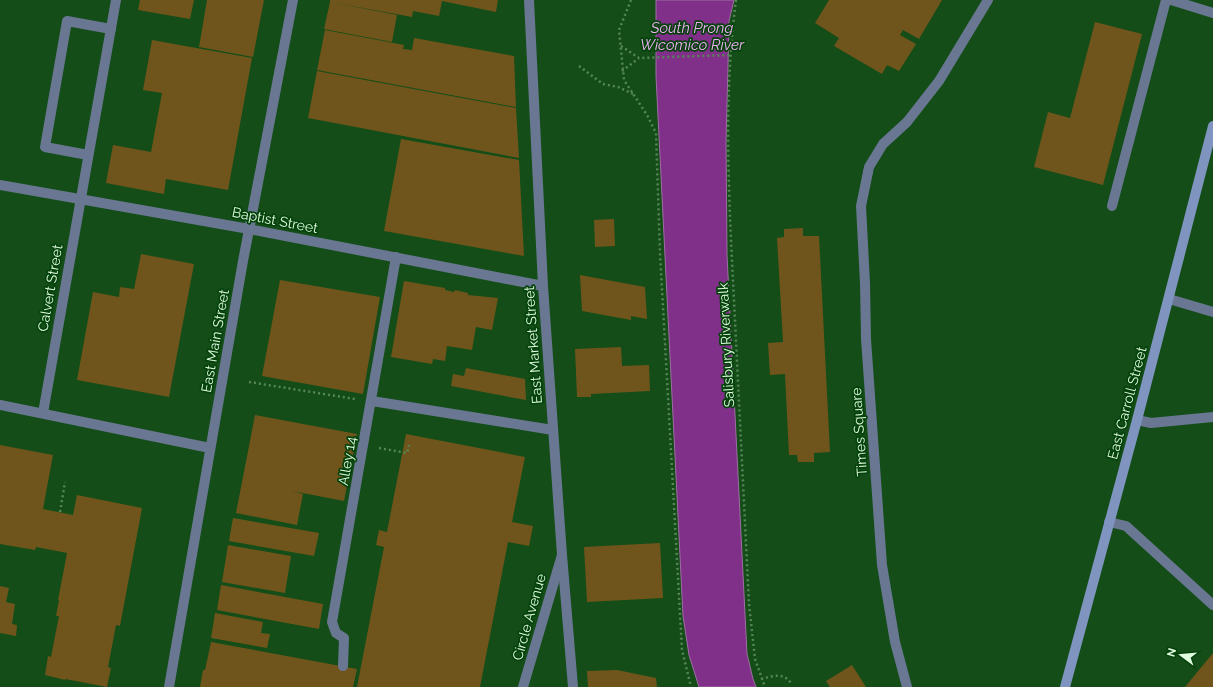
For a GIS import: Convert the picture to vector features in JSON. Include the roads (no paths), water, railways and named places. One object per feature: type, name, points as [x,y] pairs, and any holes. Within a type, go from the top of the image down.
[{"type":"main road","name":"East Carroll Street","points":[[1065,687],[1137,420],[1213,126]]},
{"type":"street","name":"Calvert Street","points":[[42,414],[116,0]]},
{"type":"street","name":"East Main Street","points":[[169,687],[249,229],[293,0]]},
{"type":"street","name":"East Market Street","points":[[529,0],[543,286],[573,687]]},
{"type":"street","name":"Times Square","points":[[907,687],[895,642],[882,565],[866,339],[861,206],[869,167],[882,144],[907,122],[939,81],[988,0]]},
{"type":"street","points":[[1112,206],[1166,0]]},
{"type":"street","points":[[1172,0],[1213,13]]},
{"type":"street","points":[[88,155],[45,147],[67,21],[111,29]]},
{"type":"street","name":"Baptist Street","points":[[0,185],[249,229],[543,286]]},
{"type":"street","name":"Alley 14","points":[[343,666],[344,638],[336,633],[332,622],[396,258]]},
{"type":"street","points":[[1168,299],[1213,312]]},
{"type":"street","points":[[372,401],[553,430]]},
{"type":"street","points":[[0,405],[210,448]]},
{"type":"street","points":[[1137,420],[1152,423],[1213,417]]},
{"type":"street","points":[[1110,522],[1126,526],[1213,605]]},
{"type":"street","name":"Circle Avenue","points":[[523,687],[562,555]]},
{"type":"water","name":"South Prong Wicomico River","points":[[656,0],[734,0],[729,21],[726,142],[727,255],[747,654],[756,687],[699,687],[689,655],[683,616],[656,76]]}]
